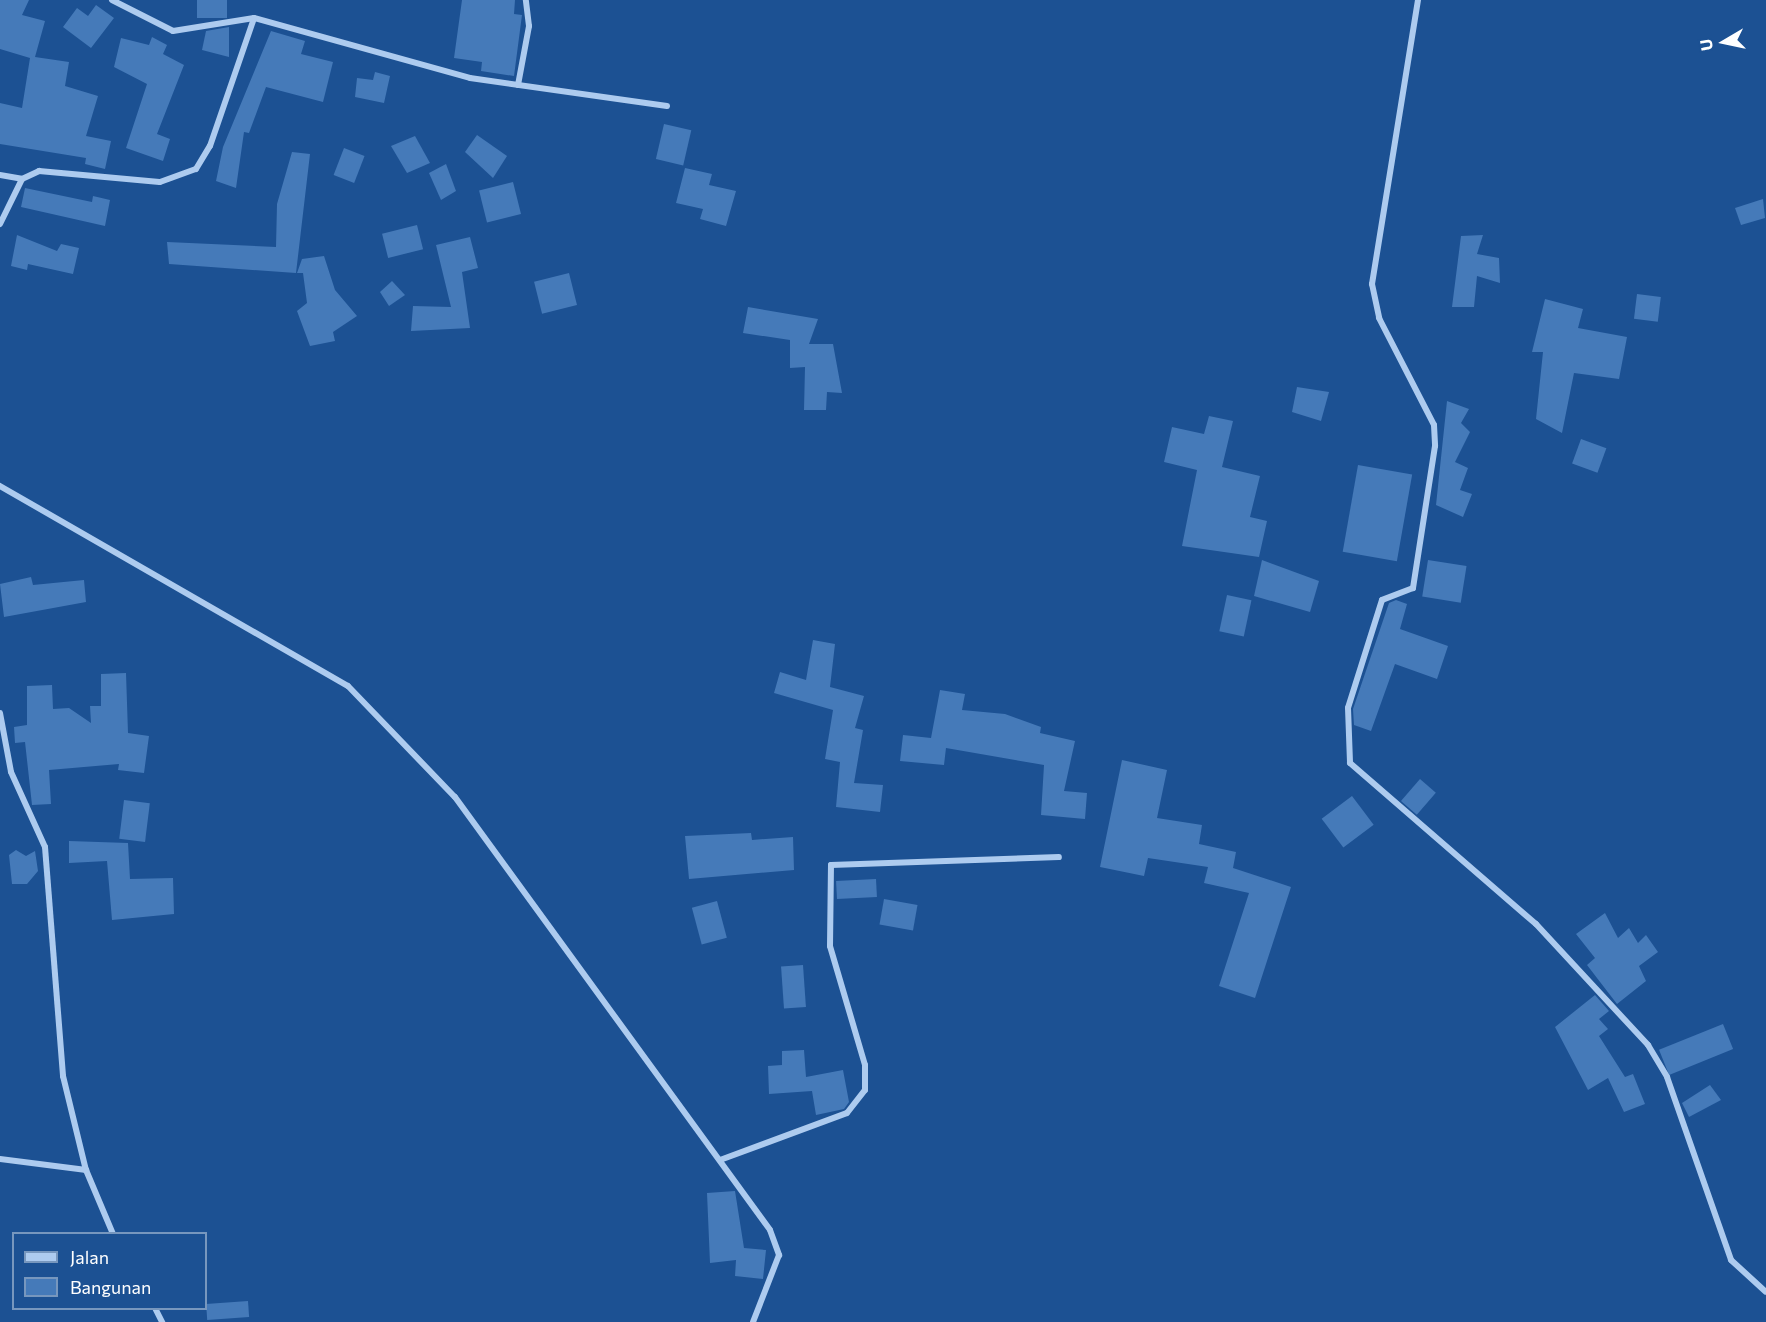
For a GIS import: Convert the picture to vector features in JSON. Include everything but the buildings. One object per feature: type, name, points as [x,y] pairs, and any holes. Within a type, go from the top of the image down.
[{"type":"street","points":[[112,0],[173,31],[254,18],[460,76],[667,106]]},
{"type":"street","points":[[518,85],[529,26],[526,0]]},
{"type":"street","points":[[1418,0],[1372,284],[1379,318],[1434,425],[1435,446],[1413,588],[1382,600],[1348,708],[1348,755],[1361,776],[1536,924],[1648,1046],[1666,1077],[1731,1260],[1766,1292]]},
{"type":"street","points":[[0,175],[22,179],[39,171],[64,170],[160,182],[196,170],[210,146],[254,18]]},
{"type":"street","points":[[0,224],[22,179]]},
{"type":"street","points":[[0,486],[365,699],[455,797],[528,890],[777,1243],[779,1255],[753,1322]]},
{"type":"street","points":[[0,713],[11,772],[45,847],[63,1076],[86,1170],[113,1232]]},
{"type":"street","points":[[720,1160],[848,1113],[865,1090],[865,1065],[830,946],[831,865],[1059,857]]},
{"type":"street","points":[[0,1159],[86,1170]]}]
